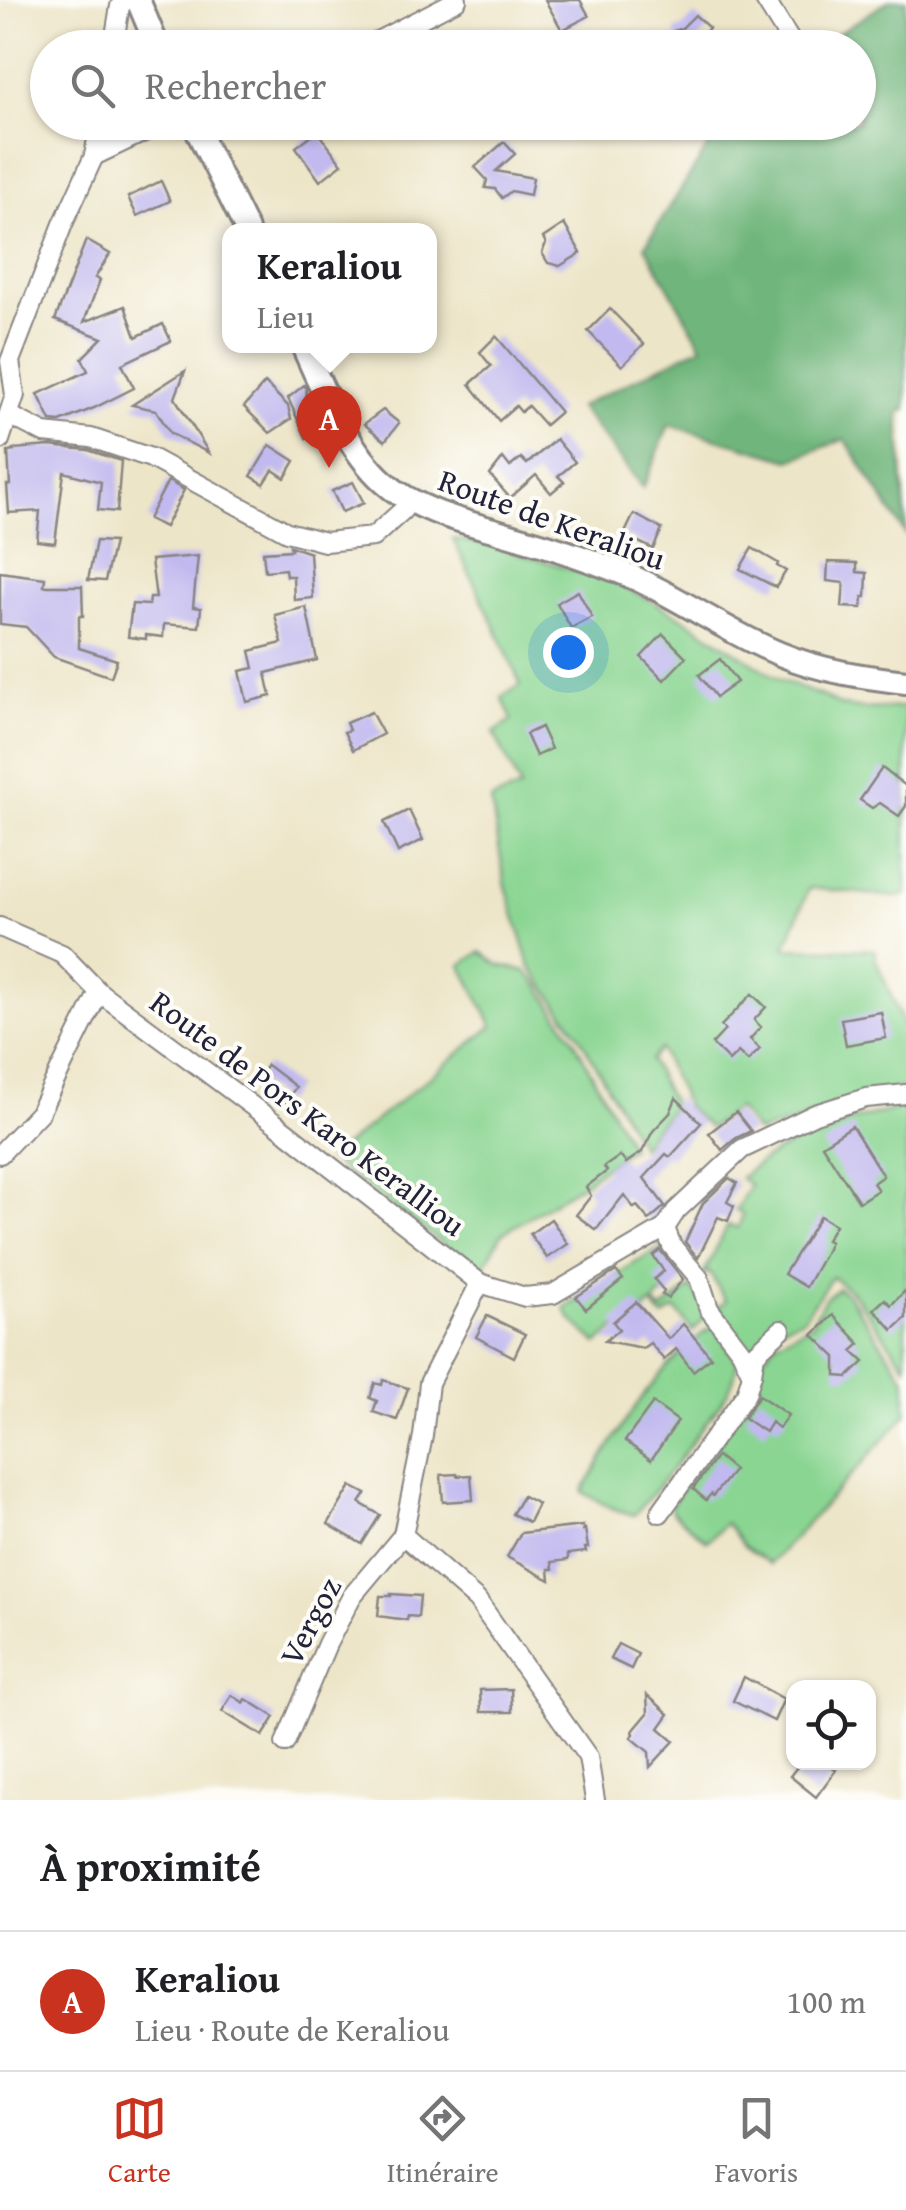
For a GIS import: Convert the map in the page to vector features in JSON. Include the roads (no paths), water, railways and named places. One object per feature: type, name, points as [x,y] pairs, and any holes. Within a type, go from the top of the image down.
[{"type":"street","points":[[116,30],[120,6],[126,0]]},
{"type":"street","points":[[138,0],[150,30]]},
{"type":"street","points":[[399,30],[458,0]]},
{"type":"street","points":[[765,0],[784,30]]},
{"type":"street","points":[[0,440],[15,395],[5,359],[94,156],[97,140]]},
{"type":"street","points":[[94,156],[127,140]]},
{"type":"street","points":[[202,140],[244,223]]},
{"type":"street","name":"Route de Keraliou","points":[[306,353],[362,458],[386,484],[411,500],[624,573],[780,654],[844,675],[906,682]]},
{"type":"street","points":[[9,415],[44,433],[90,438],[150,458],[287,532],[324,542],[373,537],[411,500]]},
{"type":"street","name":"Route de Pors Karo Keralliou","points":[[0,927],[62,954],[100,992],[480,1282]]},
{"type":"street","name":"Route de Pors Karo Keralliou","points":[[0,1154],[39,1113],[100,992]]},
{"type":"street","points":[[596,1800],[588,1757],[477,1600],[403,1534],[423,1436],[429,1383],[480,1282],[525,1297],[553,1294],[664,1228],[742,1149],[815,1114],[866,1098],[906,1094]]},
{"type":"street","points":[[664,1228],[672,1246],[699,1278],[708,1309],[741,1351],[752,1374]]},
{"type":"street","points":[[660,1513],[746,1394],[755,1354],[781,1330]]},
{"type":"street","name":"Vergoz","points":[[285,1743],[352,1596],[403,1534]]},
{"type":"place","name":"Keraliou","points":[[329,468]]}]
